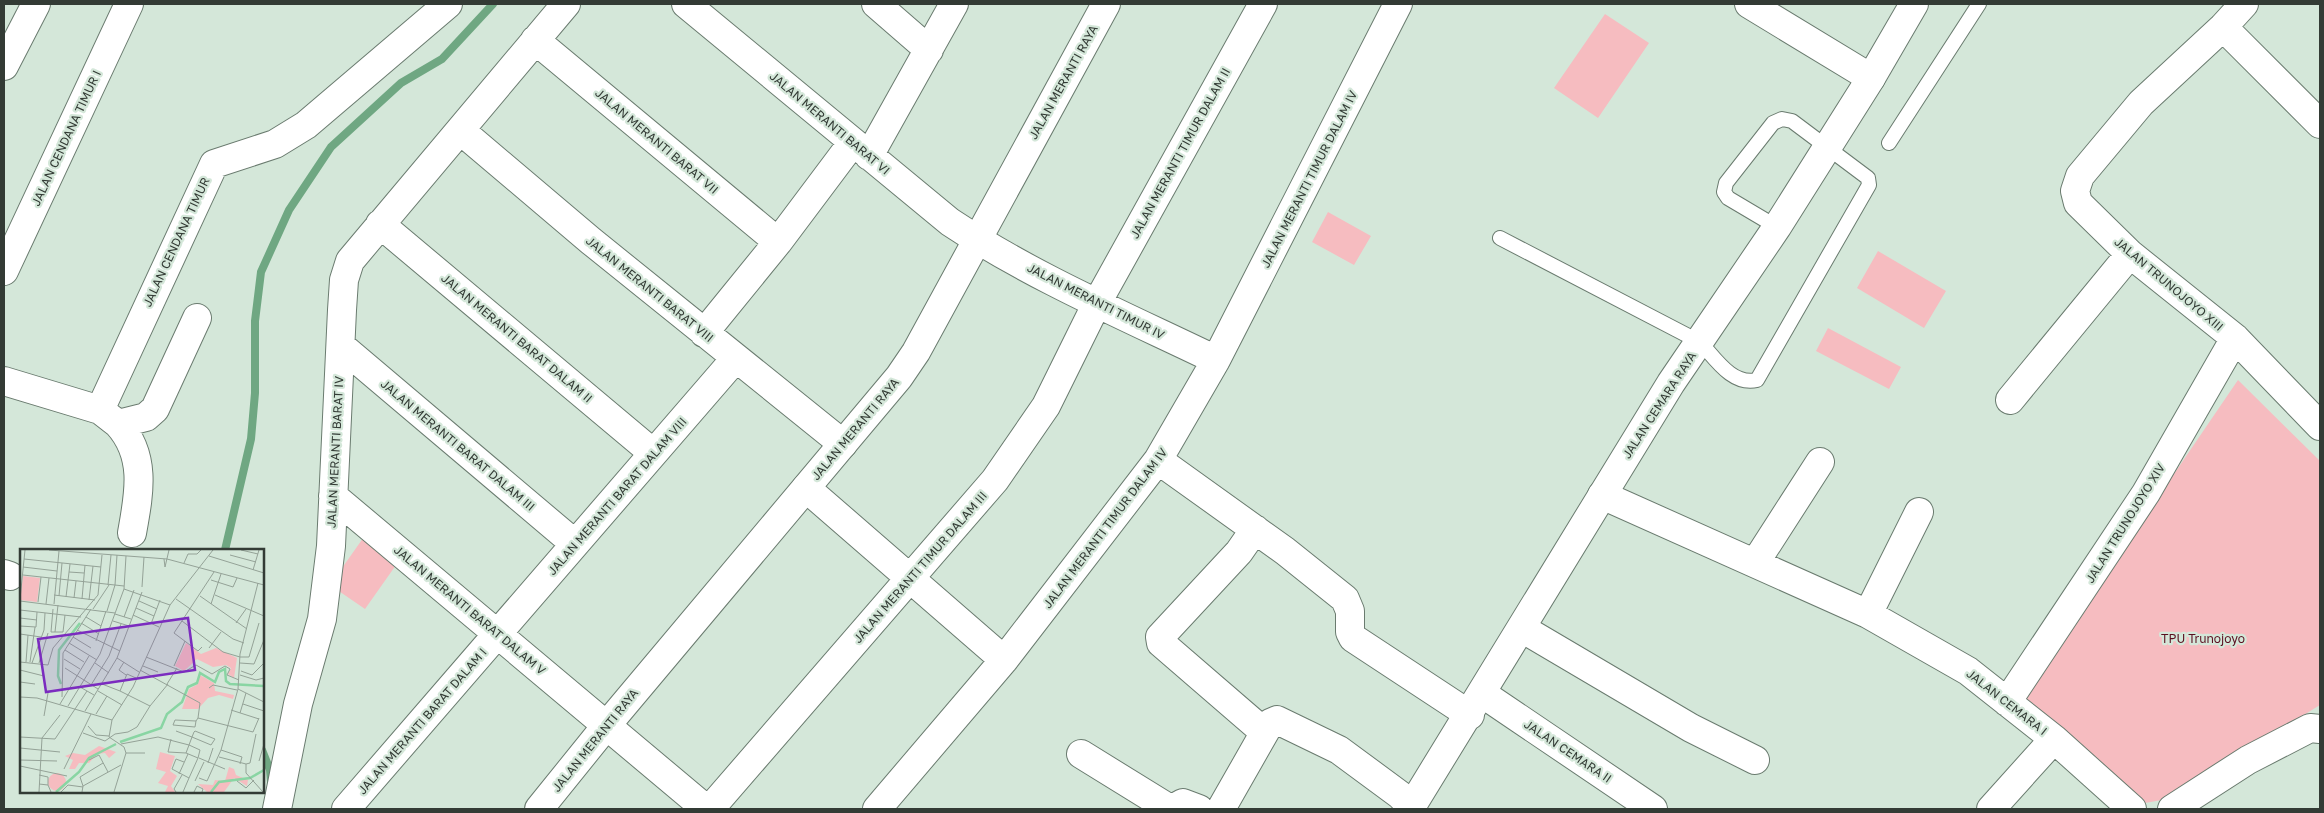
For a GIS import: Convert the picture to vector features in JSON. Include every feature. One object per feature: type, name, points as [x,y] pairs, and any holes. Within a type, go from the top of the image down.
[{"type":"street","points":[[4,66],[36,4]]},
{"type":"street","name":"JALAN CENDANA TIMUR I","points":[[4,272],[129,4]]},
{"type":"street","name":"JALAN CENDANA TIMUR","points":[[109,417],[214,164],[275,144],[298,130],[448,4]]},
{"type":"street","name":"JALAN MERANTI BARAT IV","points":[[279,808],[298,704],[322,619],[331,546],[340,346],[347,269],[352,256],[566,4]]},
{"type":"street","name":"JALAN MERANTI BARAT VI","points":[[686,4],[930,208],[976,240]]},
{"type":"street","points":[[876,4],[929,50]]},
{"type":"street","points":[[704,333],[778,242],[861,149],[929,50],[954,4]]},
{"type":"street","name":"JALAN MERANTI RAYA","points":[[539,809],[606,726],[899,377],[916,352],[1106,4]]},
{"type":"street","name":"JALAN MERANTI TIMUR DALAM II","points":[[1097,303],[1263,4]]},
{"type":"street","name":"JALAN MERANTI TIMUR DALAM IV","points":[[877,809],[1004,660],[1158,460],[1216,360],[1398,4]]},
{"type":"street","name":"JALAN CEMARA RAYA","points":[[1411,808],[1523,628],[1602,495],[1776,227],[1870,78],[1914,4]]},
{"type":"street","name":"JALAN TRUNOJOYO XIII","points":[[2244,4],[2223,27],[2141,103],[2080,176],[2075,191],[2078,203],[2130,254],[2235,338],[2320,426]]},
{"type":"street","points":[[1752,5],[1870,78]]},
{"type":"street","points":[[2223,27],[2320,124]]},
{"type":"street","name":"JALAN MERANTI BARAT VII","points":[[535,40],[778,242]]},
{"type":"street","name":"JALAN MERANTI BARAT VIII","points":[[460,130],[735,359],[843,444]]},
{"type":"street","name":"JALAN MERANTI BARAT DALAM II","points":[[380,224],[653,453]]},
{"type":"street","name":"JALAN MERANTI TIMUR IV","points":[[976,240],[1097,303],[1216,360]]},
{"type":"street","points":[[2010,400],[2130,254]]},
{"type":"street","name":"JALAN MERANTI TIMUR DALAM III","points":[[710,809],[995,480],[1046,406],[1097,303]]},
{"type":"street","points":[[4,381],[109,417],[146,417],[155,410],[197,318]]},
{"type":"street","name":"JALAN TRUNOJOYO XIV","points":[[2007,702],[2146,493],[2235,338]]},
{"type":"street","name":"JALAN MERANTI BARAT DALAM III","points":[[340,346],[575,544]]},
{"type":"street","name":"JALAN MERANTI BARAT DALAM VIII","points":[[498,633],[735,359]]},
{"type":"street","points":[[109,417],[133,445],[140,484],[132,533]]},
{"type":"street","name":"JALAN CEMARA II","points":[[1158,460],[1255,529],[1345,599],[1350,611],[1350,632],[1353,638],[1476,704],[1653,809]]},
{"type":"street","points":[[1755,563],[1820,462]]},
{"type":"street","points":[[806,488],[1004,660]]},
{"type":"street","name":"JALAN CEMARA I","points":[[1602,495],[1868,614],[1968,670],[2054,739],[2132,809]]},
{"type":"street","name":"JALAN MERANTI BARAT DALAM V","points":[[333,496],[706,809]]},
{"type":"street","points":[[1868,614],[1919,512]]},
{"type":"street","points":[[1255,529],[1239,552],[1160,637],[1161,643],[1264,732]]},
{"type":"street","points":[[1523,628],[1691,728],[1755,760]]},
{"type":"street","name":"JALAN MERANTI BARAT DALAM I","points":[[346,809],[498,633]]},
{"type":"street","points":[[1221,809],[1264,732],[1274,720],[1288,724],[1339,750],[1400,795],[1411,808]]},
{"type":"street","points":[[2172,809],[2248,760],[2310,728],[2320,728]]},
{"type":"street","points":[[1991,809],[2054,739]]},
{"type":"street","points":[[1081,754],[1171,809],[1183,802],[1199,809]]},
{"type":"lane","points":[[1889,143],[1979,4]]},
{"type":"lane","points":[[1500,238],[1700,342],[1722,366],[1738,379],[1748,382],[1757,380],[1869,185],[1868,178],[1827,146],[1792,121],[1782,119],[1773,123],[1726,183],[1724,192],[1728,198],[1776,227]]},
{"type":"green space","points":[[1605,14],[1649,43],[1598,118],[1554,88]]},
{"type":"green space","points":[[1328,212],[1371,236],[1354,265],[1312,242]]},
{"type":"green space","points":[[1878,251],[1946,291],[1924,328],[1857,288]]},
{"type":"green space","points":[[1828,328],[1901,367],[1889,389],[1816,351]]},
{"type":"green space","name":"TPU Trunojoyo","points":[[2238,380],[2320,461],[2320,705],[2167,799],[2145,803],[2088,761],[2020,700]]},
{"type":"green space","points":[[366,534],[401,558],[365,609],[330,585]]},
{"type":"waterway","points":[[225,549],[251,439],[255,393],[255,321],[261,272],[289,210],[331,147],[401,83],[442,59],[493,4]]},
{"type":"waterway","points":[[264,755],[270,770],[271,782]]}]
